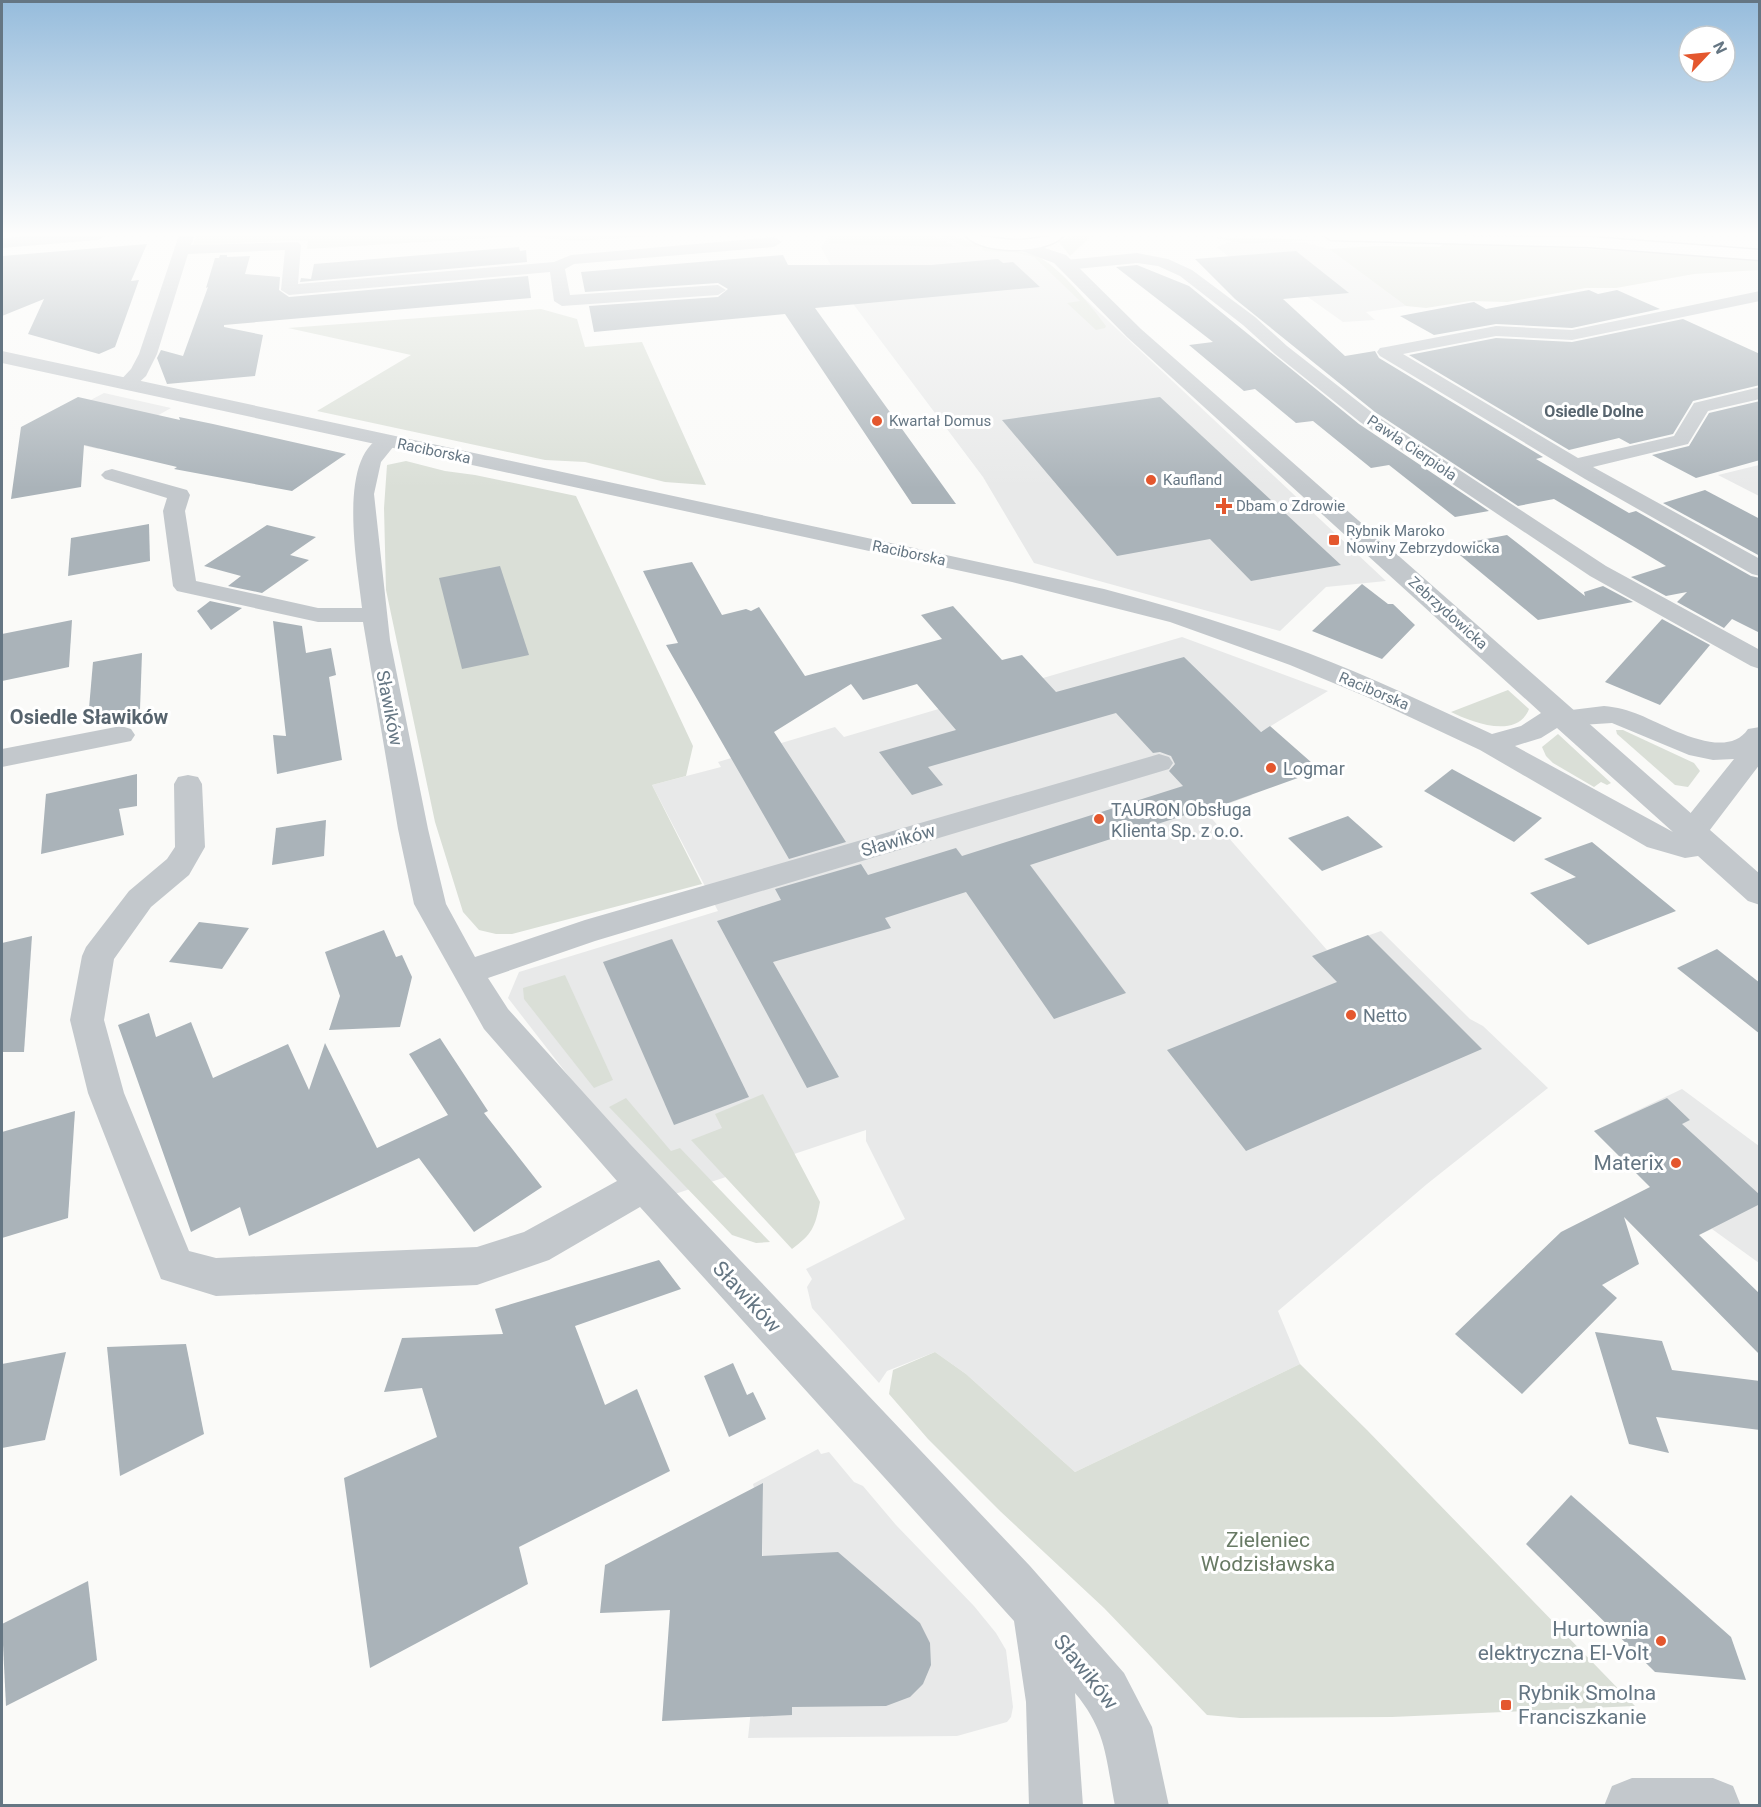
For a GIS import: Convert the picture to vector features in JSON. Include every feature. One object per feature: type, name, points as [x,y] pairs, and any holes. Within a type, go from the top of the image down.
[{"type":"street","points":[[126,384],[143,366],[159,319]]},
{"type":"street","name":"Zebrzydowicka","points":[[1120,319],[1699,838]]},
{"type":"street","name":"Pawła Cierpioła","points":[[1247,319],[1290,358],[1367,418],[1599,571],[1760,661]]},
{"type":"street","points":[[1648,319],[1572,335],[1496,331],[1386,352],[1575,465],[1760,569]]},
{"type":"street","name":"Raciborska","points":[[2,357],[1023,577],[1135,604],[1200,623],[1299,659],[1377,691],[1490,744],[1658,839],[1685,847],[1699,838]]},
{"type":"street","points":[[1575,465],[1680,440],[1701,408],[1760,393]]},
{"type":"street","name":"Sławików","points":[[388,441],[378,450],[369,464],[364,485],[363,504],[374,615],[412,829],[428,897],[467,972],[496,1019],[644,1185],[1013,1583],[1106,1691],[1126,1727],[1142,1806]]},
{"type":"street","points":[[112,475],[178,495],[174,511],[185,586],[318,615],[374,615]]},
{"type":"street","points":[[1490,744],[1531,732],[1562,716],[1604,714],[1616,715],[1689,745],[1715,751],[1734,749],[1757,737]]},
{"type":"street","points":[[2,758],[121,735]]},
{"type":"street","points":[[1757,737],[1750,757],[1699,838],[1760,893]]},
{"type":"street","name":"Sławików","points":[[467,972],[585,932],[1159,763]]},
{"type":"street","points":[[188,784],[190,847],[178,867],[140,899],[98,956],[87,1020],[106,1093],[175,1266],[216,1277],[477,1266],[535,1247],[644,1185]]},
{"type":"street","name":"Sławików","points":[[1037,1613],[1051,1702],[1056,1806]]},
{"type":"street","points":[[1632,1806],[1713,1806]]},
{"type":"shaded area","points":[[865,319],[1107,319],[1386,581],[1326,587],[1280,631],[1034,563],[983,477]]},
{"type":"shaded area","points":[[1339,319],[1375,320],[1343,322]]},
{"type":"shaded area","points":[[104,393],[171,408],[98,449],[28,433]]},
{"type":"shaded area","points":[[1759,465],[1759,496],[1718,475]]},
{"type":"shaded area","points":[[1182,637],[1328,691],[1266,729],[1212,756],[1252,795],[1206,812],[1327,950],[1381,931],[1470,1019],[1483,1026],[1548,1088],[1427,1184],[1278,1311],[1300,1364],[1075,1472],[966,1374],[935,1352],[887,1371],[879,1383],[812,1308],[807,1287],[812,1279],[806,1269],[905,1219],[866,1141],[866,1130],[663,1198],[508,998],[519,972],[718,911],[652,785],[721,767],[718,762],[835,727],[844,737]]},
{"type":"shaded area","name":"Materix","points":[[1682,1089],[1759,1146],[1759,1263],[1712,1229],[1699,1235],[1594,1131]]},
{"type":"shaded area","points":[[818,1449],[821,1454],[829,1452],[854,1482],[863,1486],[896,1525],[974,1606],[996,1633],[1006,1650],[1013,1707],[1011,1717],[1007,1722],[957,1736],[748,1738],[762,1606],[763,1484],[754,1488],[753,1484]]},
{"type":"green space","points":[[403,319],[577,319],[585,347],[642,342],[706,485],[665,482],[585,462],[545,460],[317,411],[411,355],[288,328]]},
{"type":"green space","points":[[1085,319],[1101,319],[1106,326],[1096,330]]},
{"type":"green space","points":[[406,461],[445,471],[576,496],[693,746],[686,776],[652,785],[702,884],[512,934],[496,934],[479,930],[463,912],[435,822],[386,590],[384,508],[387,465]]},
{"type":"green space","points":[[1508,690],[1529,709],[1515,724],[1493,726],[1481,724],[1451,712]]},
{"type":"green space","points":[[1616,730],[1623,730],[1694,763],[1700,771],[1688,787],[1675,785],[1617,734]]},
{"type":"green space","points":[[1558,734],[1611,783],[1607,785],[1601,782],[1594,787],[1553,763],[1546,756],[1542,747]]},
{"type":"green space","points":[[565,975],[613,1080],[594,1088],[524,999],[523,988]]},
{"type":"green space","points":[[763,1094],[820,1202],[812,1230],[792,1249],[691,1140],[722,1128],[715,1114]]},
{"type":"green space","points":[[626,1098],[671,1151],[680,1148],[770,1242],[756,1243],[732,1235],[609,1107]]},
{"type":"green space","name":"Zieleniec Wodzisławska","points":[[935,1352],[966,1374],[1075,1472],[1300,1364],[1635,1706],[1392,1717],[1240,1718],[1207,1715],[1104,1608],[1000,1511],[928,1439],[889,1394],[893,1370]]},
{"type":"building","points":[[35,319],[125,319],[115,347],[99,354],[28,334]]},
{"type":"building","points":[[196,319],[289,319],[224,325],[224,327],[263,335],[255,376],[167,384],[157,358],[161,350],[183,356]]},
{"type":"building","name":"Kwartał Domus","points":[[592,319],[728,319],[594,332]]},
{"type":"building","name":"Kwartał Domus","points":[[789,319],[823,319],[956,504],[912,504]]},
{"type":"building","points":[[1184,319],[1230,319],[1359,424],[1489,511],[1455,517],[1389,465],[1371,468],[1313,421],[1296,423],[1255,389],[1244,391],[1189,345],[1213,342]]},
{"type":"building","points":[[1260,319],[1305,319],[1345,356],[1375,351],[1379,358],[1543,457],[1536,459],[1629,513],[1636,511],[1751,576],[1760,578],[1760,633],[1732,619],[1724,628],[1677,602],[1687,592],[1666,596],[1631,577],[1666,566],[1554,499],[1518,506],[1375,412]]},
{"type":"building","points":[[1406,319],[1612,319],[1572,328],[1496,324],[1434,335]]},
{"type":"building","points":[[1684,319],[1760,354],[1760,385],[1693,401],[1673,434],[1630,444],[1619,438],[1569,450],[1409,355],[1496,338],[1572,342]]},
{"type":"building","points":[[78,397],[346,454],[292,491],[174,469],[177,467],[84,445],[81,487],[11,499],[21,427]]},
{"type":"building","name":"Kaufland","points":[[1160,397],[1341,565],[1251,581],[1210,539],[1117,556],[1002,420]]},
{"type":"building","points":[[1760,401],[1760,460],[1696,478],[1652,455],[1689,446],[1709,413]]},
{"type":"building","points":[[1705,490],[1760,519],[1760,556],[1663,503]]},
{"type":"building","points":[[149,524],[150,561],[68,576],[71,538]]},
{"type":"building","points":[[267,525],[316,537],[290,555],[309,560],[262,593],[228,586],[241,576],[204,566]]},
{"type":"building","points":[[1507,535],[1585,596],[1584,592],[1603,586],[1633,602],[1538,620],[1449,546]]},
{"type":"building","points":[[692,562],[722,615],[746,609],[751,611],[759,607],[805,676],[942,639],[921,615],[953,606],[1002,660],[1022,655],[1056,692],[1184,657],[1261,732],[1270,726],[1320,770],[1206,811],[1204,809],[1030,865],[1126,993],[1054,1019],[966,892],[885,918],[891,928],[773,962],[839,1077],[807,1088],[717,921],[781,900],[775,889],[861,864],[868,875],[956,848],[962,856],[1183,786],[1169,771],[1175,764],[1171,756],[1160,752],[1153,753],[1116,713],[928,767],[943,785],[912,795],[879,752],[956,730],[917,684],[863,700],[851,684],[774,732],[846,842],[789,859],[666,645],[678,643],[643,571]]},
{"type":"building","points":[[500,566],[529,655],[462,669],[439,578]]},
{"type":"building","points":[[1362,584],[1388,604],[1393,604],[1415,625],[1382,659],[1312,631]]},
{"type":"building","points":[[210,601],[242,608],[211,630],[197,611]]},
{"type":"building","points":[[1662,619],[1710,645],[1660,705],[1605,682]]},
{"type":"building","points":[[72,620],[69,667],[2,681],[2,634]]},
{"type":"building","points":[[273,621],[302,626],[306,653],[331,648],[336,675],[329,677],[342,760],[277,774],[273,735],[286,736]]},
{"type":"building","points":[[142,653],[140,709],[88,720],[93,662]]},
{"type":"building","points":[[1452,769],[1542,818],[1514,842],[1424,791]]},
{"type":"building","points":[[137,774],[137,806],[119,809],[124,835],[41,854],[46,794]]},
{"type":"building","points":[[1348,816],[1383,847],[1322,871],[1288,838]]},
{"type":"building","points":[[326,820],[324,856],[272,865],[276,828]]},
{"type":"building","points":[[1592,842],[1676,911],[1588,945],[1530,893],[1576,877],[1544,859]]},
{"type":"building","points":[[199,922],[249,928],[222,969],[169,962]]},
{"type":"building","points":[[384,930],[396,957],[402,955],[412,977],[400,1027],[329,1030],[340,996],[325,952]]},
{"type":"building","name":"Netto","points":[[1368,935],[1482,1049],[1246,1151],[1167,1050],[1337,982],[1312,956]]},
{"type":"building","points":[[32,936],[24,1052],[2,1052],[2,943]]},
{"type":"building","points":[[672,939],[749,1097],[674,1125],[603,962]]},
{"type":"building","points":[[1717,949],[1760,983],[1760,1034],[1677,968]]},
{"type":"building","points":[[149,1013],[156,1037],[191,1022],[213,1078],[288,1044],[309,1090],[325,1043],[377,1148],[448,1115],[409,1054],[440,1038],[488,1111],[484,1113],[542,1187],[474,1232],[419,1158],[249,1236],[240,1207],[191,1232],[118,1025]]},
{"type":"building","points":[[1667,1098],[1690,1120],[1682,1124],[1760,1195],[1760,1204],[1699,1235],[1760,1294],[1760,1355],[1624,1217],[1639,1264],[1602,1285],[1617,1298],[1522,1394],[1455,1334],[1561,1232],[1650,1187],[1594,1131]]},
{"type":"building","points":[[75,1111],[68,1218],[2,1238],[2,1132]]},
{"type":"building","points":[[659,1260],[681,1289],[575,1326],[605,1405],[637,1389],[670,1471],[519,1547],[528,1584],[370,1668],[344,1478],[437,1437],[422,1388],[384,1392],[402,1338],[503,1334],[495,1309]]},
{"type":"building","points":[[1595,1332],[1662,1341],[1672,1370],[1760,1381],[1760,1430],[1656,1417],[1669,1453],[1629,1444]]},
{"type":"building","points":[[186,1344],[204,1434],[120,1476],[107,1347]]},
{"type":"building","points":[[66,1352],[45,1440],[2,1448],[2,1364]]},
{"type":"building","points":[[733,1363],[747,1395],[753,1392],[766,1419],[729,1437],[704,1376]]},
{"type":"building","points":[[763,1483],[762,1556],[838,1552],[920,1623],[930,1643],[931,1665],[923,1684],[910,1697],[886,1706],[792,1707],[792,1715],[662,1721],[670,1610],[600,1613],[605,1565]]},
{"type":"building","points":[[1571,1495],[1731,1637],[1746,1680],[1655,1672],[1526,1544]]},
{"type":"building","points":[[88,1581],[97,1660],[6,1706],[2,1624]]},
{"type":"place","name":"Kwartał Domus","points":[[877,421]]},
{"type":"place","name":"Kaufland","points":[[1151,480]]},
{"type":"place","name":"Dbam o Zdrowie","points":[[1224,506]]},
{"type":"place","name":"Rybnik Maroko Nowiny Zebrzydowicka","points":[[1334,540]]},
{"type":"place","name":"Logmar","points":[[1271,768]]},
{"type":"place","name":"TAURON Obsługa Klienta Sp. z o.o.","points":[[1099,819]]},
{"type":"place","name":"Netto","points":[[1351,1015]]},
{"type":"place","name":"Materix","points":[[1676,1163]]},
{"type":"place","name":"Hurtownia elektryczna El‐Volt","points":[[1661,1641]]},
{"type":"place","name":"Rybnik Smolna Franciszkanie","points":[[1506,1705]]},
{"type":"district","name":"Osiedle Dolne","points":[[1594,411]]},
{"type":"district","name":"Osiedle Sławików","points":[[89,717]]}]
